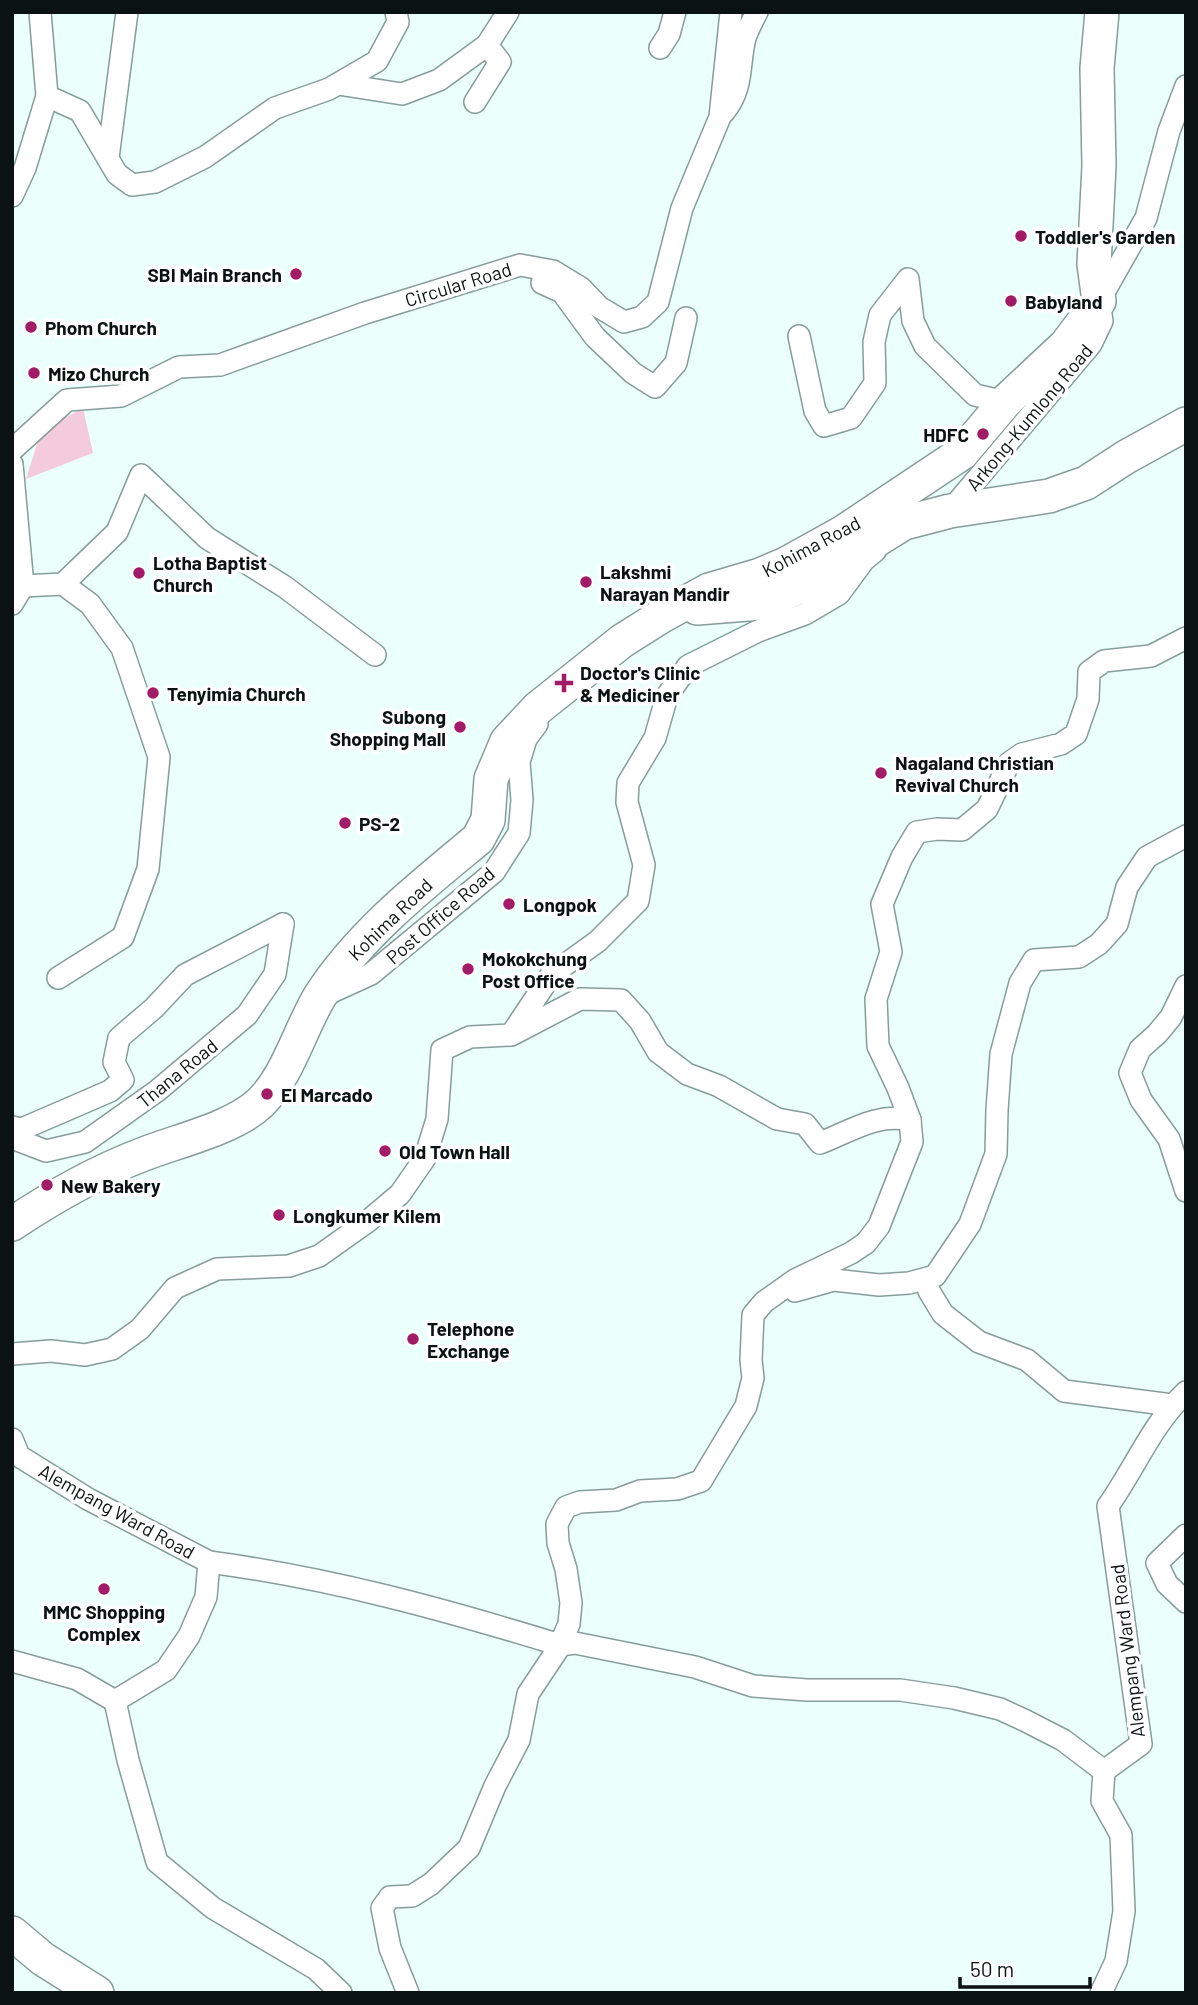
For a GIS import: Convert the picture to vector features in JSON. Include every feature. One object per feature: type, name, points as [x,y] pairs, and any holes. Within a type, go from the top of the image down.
[{"type":"highway","points":[[1099,301],[1094,264],[1099,166],[1097,68],[1102,12]]},
{"type":"highway","name":"Kohima Road","points":[[12,1224],[60,1192],[142,1154],[240,1117],[261,1103],[278,1078],[320,997],[359,944],[478,839],[488,820],[491,779],[507,741],[538,708],[622,641],[709,590],[760,575],[786,564],[842,533],[962,453],[1005,402],[1066,345],[1099,301]]},
{"type":"highway","points":[[674,610],[761,603],[804,585],[904,523],[950,511],[1049,496],[1086,483],[1186,424]]},
{"type":"highway","points":[[12,1933],[43,1959],[97,1993]]},
{"type":"street","points":[[12,196],[25,168],[47,96],[40,12]]},
{"type":"street","points":[[107,158],[127,12]]},
{"type":"street","points":[[377,61],[398,22],[396,12]]},
{"type":"street","points":[[47,96],[80,111],[117,174],[132,185],[155,182],[205,157],[275,108],[338,84],[377,61],[401,41],[413,12]]},
{"type":"street","points":[[338,84],[402,94],[439,80],[487,45],[508,12]]},
{"type":"street","points":[[660,48],[669,34],[675,12]]},
{"type":"street","name":"Circular Road","points":[[12,450],[67,400],[121,396],[179,367],[220,365],[365,313],[520,265],[553,271],[581,288],[599,307],[624,322],[642,317],[658,302],[682,208],[720,117],[731,12]]},
{"type":"street","points":[[720,117],[734,99],[746,37],[757,12]]},
{"type":"street","points":[[475,102],[500,62],[487,45]]},
{"type":"street","name":"Arkong-Kumlong Road","points":[[950,511],[1091,344],[1102,321],[1099,301],[1146,218],[1169,131],[1186,86]]},
{"type":"street","points":[[496,272],[540,282],[562,292],[595,337],[633,373],[654,387],[676,363],[686,318]]},
{"type":"street","points":[[799,336],[815,411],[824,426],[851,418],[875,383],[874,342],[880,315],[908,279],[913,321],[925,346],[975,394],[1005,402]]},
{"type":"street","points":[[12,464],[18,595],[63,584],[117,532],[141,475],[207,538],[285,587],[375,655]]},
{"type":"street","points":[[510,1035],[551,975],[598,941],[638,901],[644,865],[627,802],[628,783],[656,738],[667,696],[688,666],[758,631],[805,614],[839,594],[864,560],[904,523]]},
{"type":"street","points":[[58,978],[123,937],[148,869],[159,757],[122,648],[90,604],[63,584]]},
{"type":"street","points":[[1151,656],[1186,638]]},
{"type":"street","points":[[408,1993],[390,1948],[382,1908],[390,1897],[412,1896],[430,1884],[469,1848],[495,1786],[519,1740],[528,1694],[560,1645],[569,1624],[572,1603],[558,1543],[557,1524],[566,1507],[580,1502],[615,1500],[640,1491],[677,1489],[701,1481],[746,1406],[753,1378],[753,1315],[764,1301],[794,1280],[866,1243],[879,1226],[912,1142],[910,1120],[878,1045],[876,999],[891,952],[882,904],[902,857],[917,832],[937,829],[962,830],[987,809],[1009,763],[1022,754],[1061,744],[1076,734],[1088,699],[1089,672],[1104,661],[1151,656],[1186,646]]},
{"type":"street","points":[[753,1315],[796,1290],[834,1280],[879,1285],[909,1283],[935,1276],[970,1224],[996,1154],[1002,1055],[1020,983],[1034,960],[1079,957],[1099,944],[1117,924],[1128,887],[1147,857],[1186,836]]},
{"type":"street","name":"Thana Road","points":[[12,1127],[22,1129],[110,1091],[123,1080],[114,1062],[119,1038],[154,1008],[185,975],[283,924],[275,974],[247,1015],[157,1091],[85,1142],[46,1151],[12,1138]]},
{"type":"street","points":[[1186,986],[1171,1017],[1140,1049],[1130,1073],[1142,1100],[1169,1139],[1186,1191]]},
{"type":"street","points":[[12,1354],[51,1351],[85,1355],[112,1349],[140,1329],[175,1288],[217,1269],[289,1266],[319,1256],[367,1222],[400,1194],[425,1158],[437,1119],[442,1050],[470,1037],[510,1035],[580,999],[621,1000],[640,1021],[658,1052],[687,1074],[719,1086],[777,1119],[805,1124],[820,1143],[870,1122],[895,1116],[910,1120]]},
{"type":"street","points":[[926,1279],[929,1292],[943,1314],[979,1342],[1027,1360],[1064,1391],[1179,1398]]},
{"type":"street","name":"Alempang Ward Road","points":[[1104,1771],[1141,1744],[1108,1506],[1179,1398]]},
{"type":"street","name":"Alempang Ward Road","points":[[12,1439],[19,1456],[88,1499],[209,1562],[206,1597],[188,1636],[166,1670],[115,1701]]},
{"type":"street","points":[[1186,1535],[1157,1563],[1167,1584],[1186,1602]]},
{"type":"street","points":[[209,1562],[337,1583],[448,1611],[560,1645],[575,1643],[695,1667],[753,1686],[807,1690],[900,1690],[954,1698],[1000,1709],[1026,1721],[1063,1740],[1104,1771],[1102,1801],[1121,1835],[1124,1910],[1116,1961],[1101,1993]]},
{"type":"street","points":[[12,1661],[77,1679],[115,1701],[128,1760],[157,1861],[213,1908],[316,1969],[341,1993]]},
{"type":"shaded area","points":[[83,408],[93,453],[26,479],[41,431]]},
{"type":"place","name":"Toddler's Garden","points":[[1021,236]]},
{"type":"place","name":"SBI Main Branch","points":[[296,274]]},
{"type":"place","name":"Babyland","points":[[1011,301]]},
{"type":"place","name":"Phom Church","points":[[31,327]]},
{"type":"place","name":"Mizo Church","points":[[34,373]]},
{"type":"place","name":"HDFC","points":[[983,434]]},
{"type":"place","name":"Lotha Baptist Church","points":[[139,573]]},
{"type":"place","name":"Lakshmi Narayan Mandir","points":[[586,582]]},
{"type":"place","name":"Doctor's Clinic & Mediciner","points":[[564,683]]},
{"type":"place","name":"Tenyimia Church","points":[[153,693]]},
{"type":"place","name":"Subong Shopping Mall","points":[[460,727]]},
{"type":"place","name":"Nagaland Christian Revival Church","points":[[881,773]]},
{"type":"place","name":"PS-2","points":[[345,823]]},
{"type":"place","name":"Longpok","points":[[509,904]]},
{"type":"place","name":"Mokokchung Post Office","points":[[468,969]]},
{"type":"place","name":"El Marcado","points":[[267,1094]]},
{"type":"place","name":"Old Town Hall","points":[[385,1151]]},
{"type":"place","name":"New Bakery","points":[[47,1185]]},
{"type":"place","name":"Longkumer Kilem","points":[[279,1215]]},
{"type":"place","name":"Telephone Exchange","points":[[413,1339]]},
{"type":"place","name":"MMC Shopping Complex","points":[[104,1589]]}]
